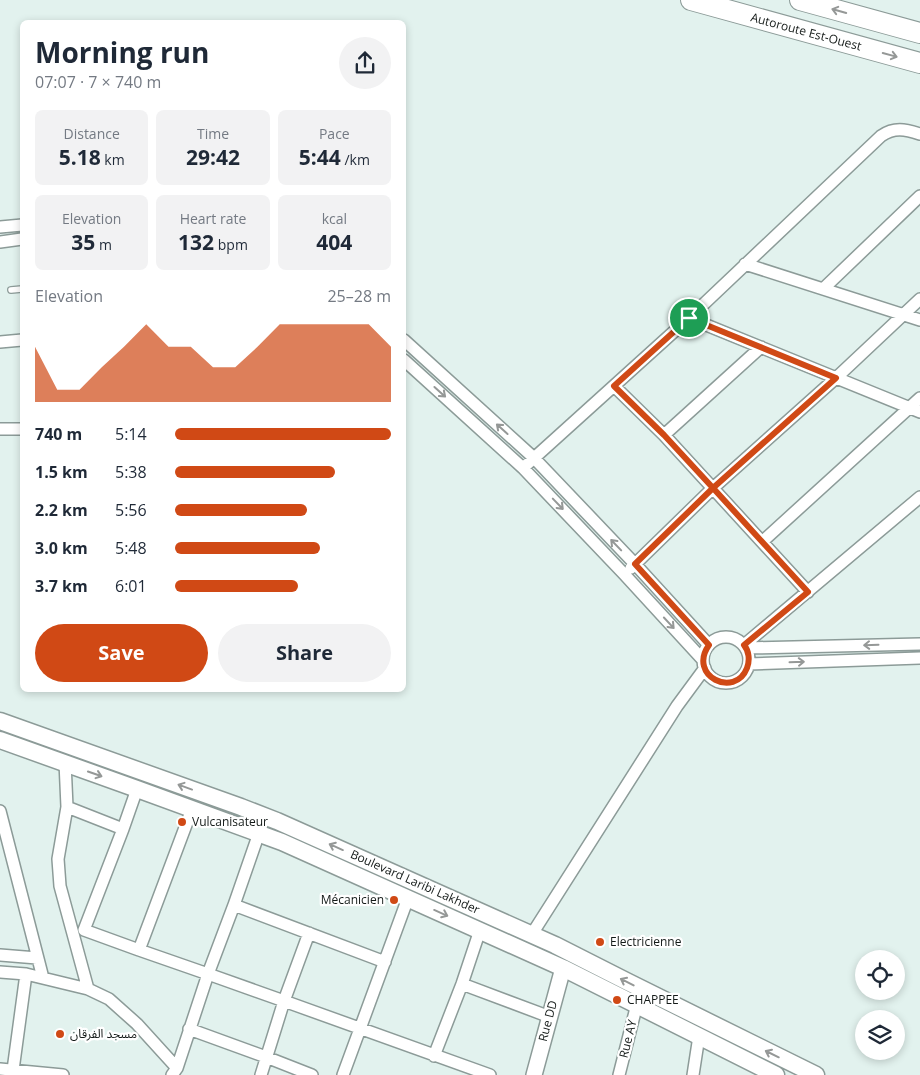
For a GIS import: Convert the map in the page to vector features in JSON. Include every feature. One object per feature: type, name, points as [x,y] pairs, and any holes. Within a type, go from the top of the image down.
[{"type":"highway","name":"Autoroute Est-Ouest","points":[[691,0],[920,63]]},
{"type":"highway","points":[[800,0],[920,33]]},
{"type":"main road","name":"Boulevard Laribi Lakhder","points":[[0,721],[268,817],[532,934],[816,1075]]},
{"type":"main road","name":"Boulevard Laribi Lakhder","points":[[0,740],[282,842],[563,968],[699,1036],[756,1070],[776,1075]]},
{"type":"main road","points":[[563,968],[569,952]]},
{"type":"street","points":[[523,468],[689,318],[881,136],[889,131],[898,129],[920,134]]},
{"type":"street","points":[[824,289],[920,196]]},
{"type":"street","points":[[0,227],[20,225]]},
{"type":"street","points":[[0,242],[20,239]]},
{"type":"street","points":[[745,264],[920,320]]},
{"type":"street","points":[[624,574],[713,488],[836,378],[920,299]]},
{"type":"street","points":[[689,318],[915,410]]},
{"type":"street","points":[[0,342],[20,340]]},
{"type":"street","points":[[406,342],[534,458],[709,645]]},
{"type":"street","points":[[664,435],[760,347]]},
{"type":"street","points":[[406,362],[523,468],[624,574],[704,664],[708,674],[713,679],[725,683],[738,680],[747,670],[749,657],[745,647],[733,638],[720,638],[714,640],[709,645],[706,649],[704,664],[532,934]]},
{"type":"street","points":[[614,386],[664,435],[808,592]]},
{"type":"street","points":[[763,541],[915,410],[920,398]]},
{"type":"street","points":[[0,429],[20,428]]},
{"type":"street","points":[[745,647],[920,497]]},
{"type":"street","points":[[745,647],[920,644]]},
{"type":"street","points":[[749,664],[920,658]]},
{"type":"street","points":[[65,762],[67,807],[58,859],[60,886],[88,989]]},
{"type":"street","points":[[137,788],[84,930],[490,1075]]},
{"type":"street","points":[[67,807],[123,829]]},
{"type":"street","points":[[139,950],[192,809]]},
{"type":"street","points":[[0,811],[5,849],[43,978]]},
{"type":"street","points":[[174,1072],[259,833]]},
{"type":"street","points":[[343,1075],[408,898]]},
{"type":"street","points":[[234,905],[385,962]]},
{"type":"street","points":[[434,1056],[462,984],[480,930]]},
{"type":"street","points":[[261,1075],[284,1001],[309,933]]},
{"type":"street","points":[[0,955],[37,958]]},
{"type":"street","name":"Rue DD","points":[[534,1075],[563,968]]},
{"type":"street","points":[[0,972],[26,974],[88,989],[109,999],[130,1018],[174,1072]]},
{"type":"street","points":[[13,1073],[26,974]]},
{"type":"street","points":[[462,984],[550,1016]]},
{"type":"street","name":"Rue AY","points":[[619,1075],[637,1004]]},
{"type":"street","points":[[189,1029],[312,1075]]},
{"type":"street","points":[[693,1075],[699,1036]]},
{"type":"street","points":[[0,1069],[13,1073],[63,1075]]},
{"type":"lane","points":[[11,290],[20,289]]},
{"type":"place","name":"Vulcanisateur","points":[[182,822]]},
{"type":"place","name":"Mécanicien","points":[[394,900]]},
{"type":"place","name":"Electricienne","points":[[600,942]]},
{"type":"place","name":"CHAPPEE","points":[[617,1000]]},
{"type":"place","name":"مسجد الفرقان","points":[[60,1034]]},
{"type":"route","points":[[689,318],[614,386],[664,435],[713,488],[635,564],[709,645],[703,660],[705,668],[713,679],[725,683],[738,680],[747,670],[749,657],[744,645],[808,592],[713,488],[836,378],[689,318]]}]
